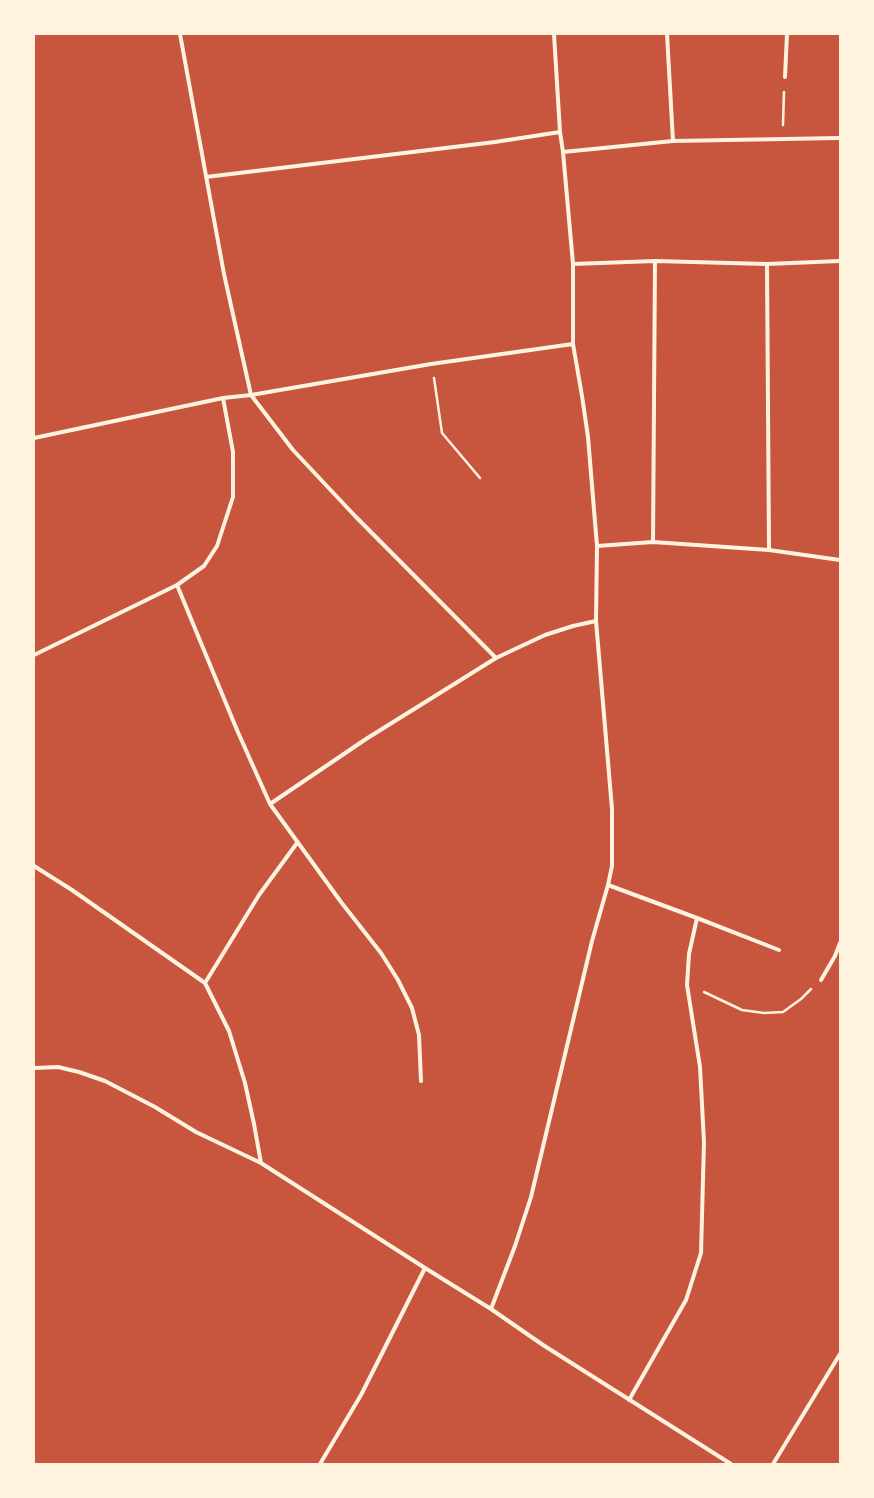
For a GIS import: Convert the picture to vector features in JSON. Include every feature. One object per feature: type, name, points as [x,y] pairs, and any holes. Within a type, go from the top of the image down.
[{"type":"street","points":[[180,34],[224,274],[251,396],[293,450],[355,516],[496,658]]},
{"type":"street","points":[[491,1309],[515,1246],[531,1197],[592,941],[608,886],[612,866],[612,809],[596,621],[597,546],[588,437],[572,344],[573,264],[560,132],[554,34]]},
{"type":"street","points":[[667,34],[673,140]]},
{"type":"street","points":[[785,76],[787,34]]},
{"type":"street","points":[[206,177],[495,142],[560,132]]},
{"type":"street","points":[[563,152],[673,140],[840,138]]},
{"type":"street","points":[[573,264],[655,261],[767,264],[840,261]]},
{"type":"street","points":[[653,542],[655,261]]},
{"type":"street","points":[[767,264],[769,550]]},
{"type":"street","points":[[34,438],[223,398],[251,396],[431,364],[572,344]]},
{"type":"street","points":[[34,655],[177,585],[204,566],[217,546],[233,498],[233,452],[223,398]]},
{"type":"street","points":[[597,546],[653,542],[769,550],[840,560]]},
{"type":"street","points":[[177,585],[237,730],[270,804],[297,843],[381,953],[398,980],[412,1008],[419,1035],[421,1081]]},
{"type":"street","points":[[270,804],[366,739],[496,658],[545,635],[572,626],[596,621]]},
{"type":"street","points":[[205,983],[259,896],[297,843]]},
{"type":"street","points":[[34,866],[205,983],[229,1031],[245,1083],[261,1163]]},
{"type":"street","points":[[608,886],[697,918],[779,950]]},
{"type":"street","points":[[630,1400],[686,1300],[702,1253],[704,1142],[703,1112],[700,1067],[687,985],[689,954],[697,918]]},
{"type":"street","points":[[821,980],[835,956],[840,943]]},
{"type":"street","points":[[34,1068],[58,1067],[79,1072],[105,1081],[155,1107],[196,1132],[261,1163],[731,1464]]},
{"type":"street","points":[[320,1464],[361,1395],[425,1268]]},
{"type":"street","points":[[773,1464],[840,1354]]},
{"type":"path","points":[[783,139],[785,76]]},
{"type":"path","points":[[431,364],[442,433],[480,478]]},
{"type":"path","points":[[687,985],[742,1010],[783,1012],[801,999],[821,980]]}]
